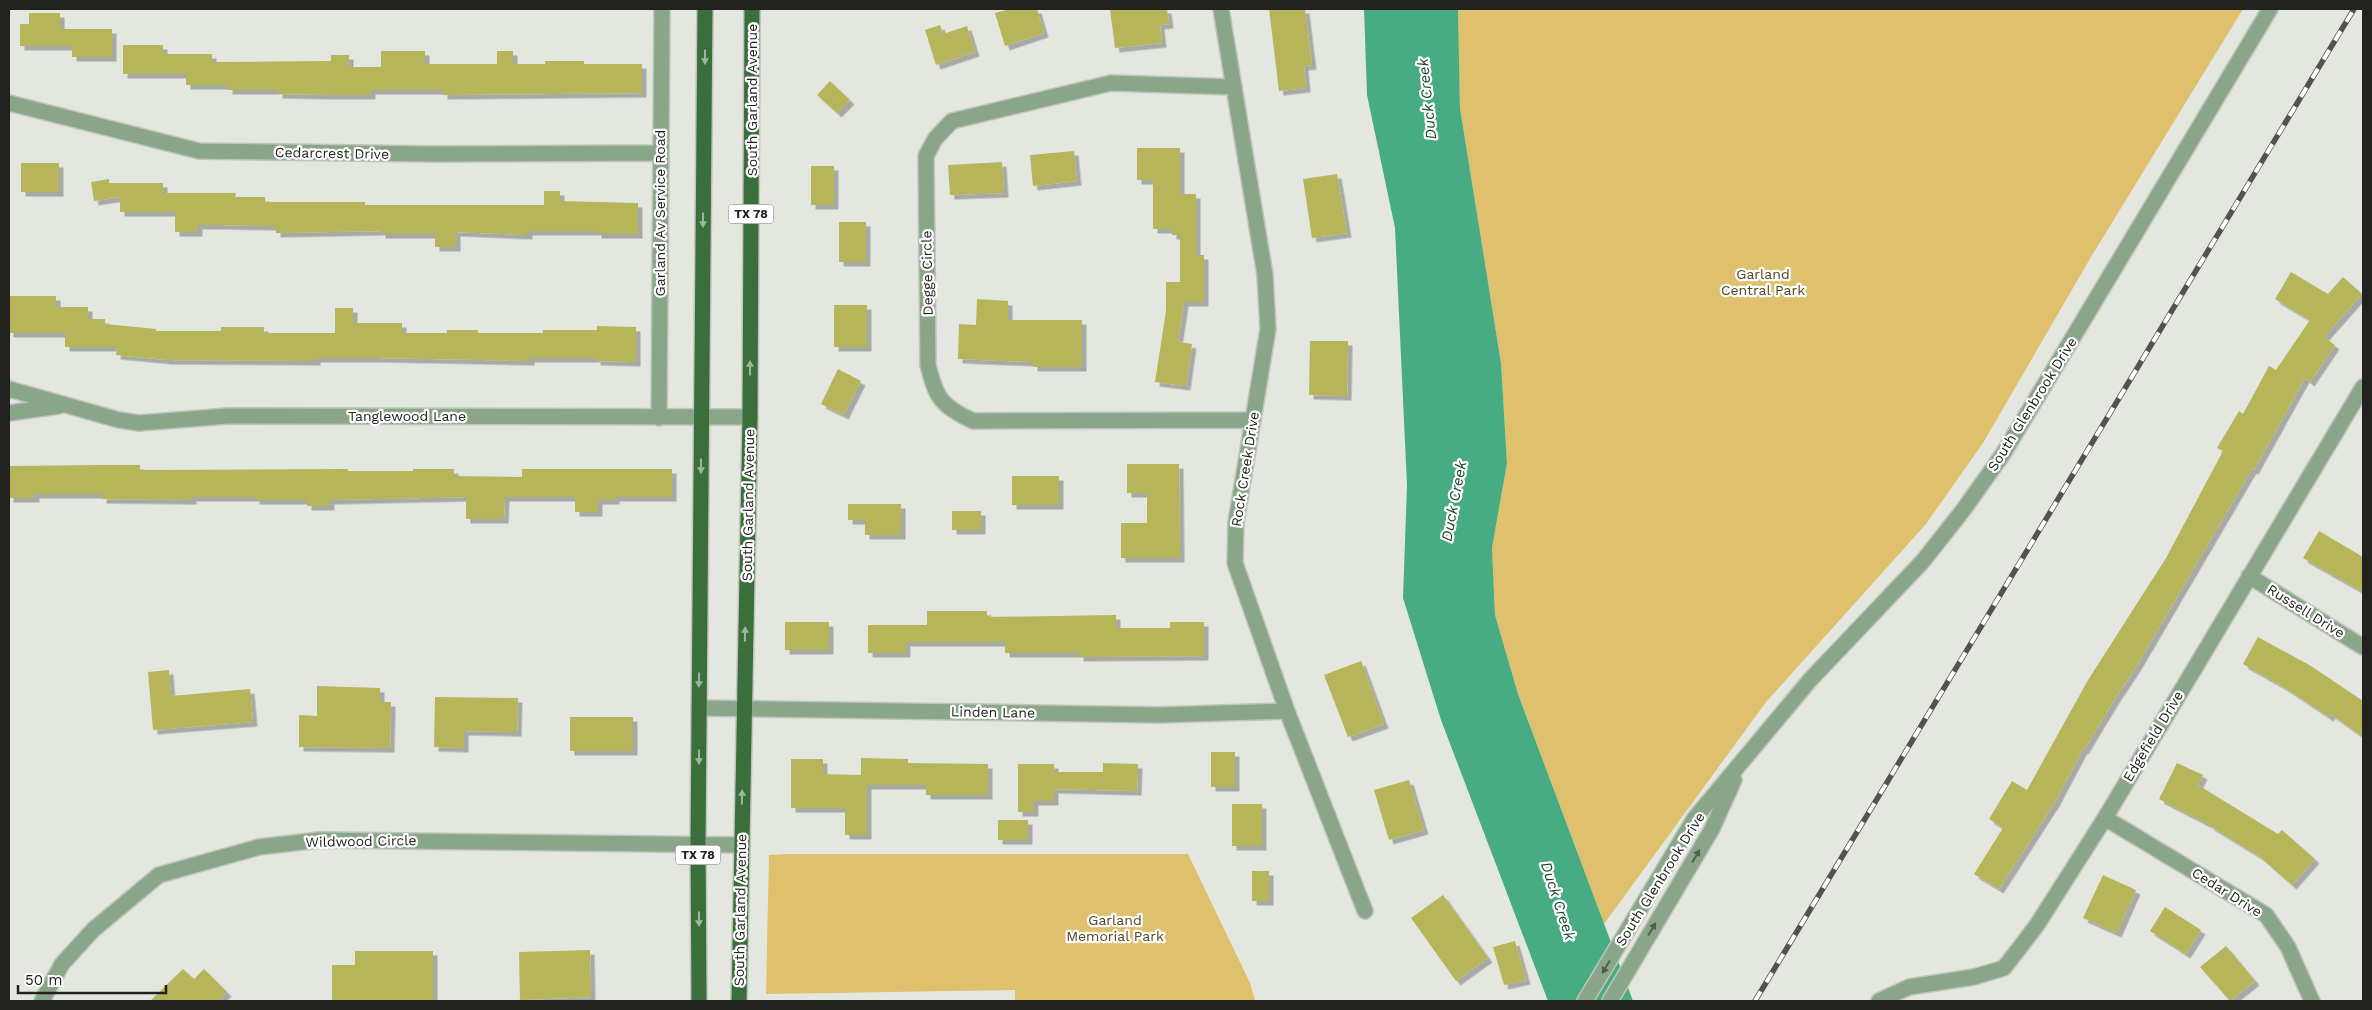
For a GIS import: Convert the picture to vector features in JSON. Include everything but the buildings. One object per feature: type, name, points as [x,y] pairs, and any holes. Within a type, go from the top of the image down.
[{"type":"main road","name":"TX 78","points":[[699,1001],[698,844],[705,9]]},
{"type":"main road","name":"South Garland Avenue","points":[[739,1001],[743,708],[750,417],[752,9]]},
{"type":"street","name":"Garland Av Service Road","points":[[659,418],[662,9]]},
{"type":"street","name":"Rock Creek Drive","points":[[1222,9],[1266,284],[1268,329],[1236,522],[1235,563],[1287,711],[1365,911]]},
{"type":"street","name":"South Glenbrook Drive","points":[[1585,1001],[1694,819],[1742,763],[1771,724],[1810,680],[1923,561],[1964,509],[2003,454],[2270,9]]},
{"type":"street","name":"Degge Circle","points":[[1234,87],[1111,83],[952,121],[935,139],[926,156],[928,364],[936,394],[953,412],[972,421],[1253,420]]},
{"type":"street","name":"Cedarcrest Drive","points":[[9,103],[200,150],[434,154],[660,154]]},
{"type":"street","name":"Edgefield Drive","points":[[1879,1001],[1909,987],[1974,977],[2004,968],[2037,925],[2105,818],[2363,388]]},
{"type":"street","name":"Tanglewood Lane","points":[[9,389],[139,423],[238,416],[750,417]]},
{"type":"street","name":"Tanglewood Lane","points":[[9,413],[66,405]]},
{"type":"street","name":"Russell Drive","points":[[2249,576],[2363,646]]},
{"type":"street","name":"Linden Lane","points":[[699,708],[1159,715],[1287,711]]},
{"type":"street","name":"South Glenbrook Drive","points":[[1610,1001],[1712,829],[1742,763]]},
{"type":"street","name":"Cedar Drive","points":[[2105,818],[2266,915],[2288,947],[2312,1001]]},
{"type":"street","name":"Wildwood Circle","points":[[42,1001],[62,964],[93,930],[159,875],[259,847],[319,840],[741,845]]},
{"type":"green space","name":"Garland Central Park","points":[[1458,9],[2243,9],[2091,257],[1983,443],[1926,524],[1766,702],[1604,924],[1518,694],[1495,615],[1492,548],[1507,463],[1501,363],[1460,108]]},
{"type":"green space","name":"Garland Memorial Park","points":[[1188,854],[1250,983],[1255,1001],[1015,1001],[1015,990],[766,994],[769,855]]},
{"type":"water","name":"Duck Creek","points":[[1364,9],[1458,9],[1460,108],[1501,363],[1507,463],[1492,548],[1495,615],[1518,694],[1633,1001],[1548,1001],[1441,720],[1403,598],[1407,485],[1395,228],[1367,95]]},
{"type":"railway","points":[[1755,1001],[2354,9]]}]
